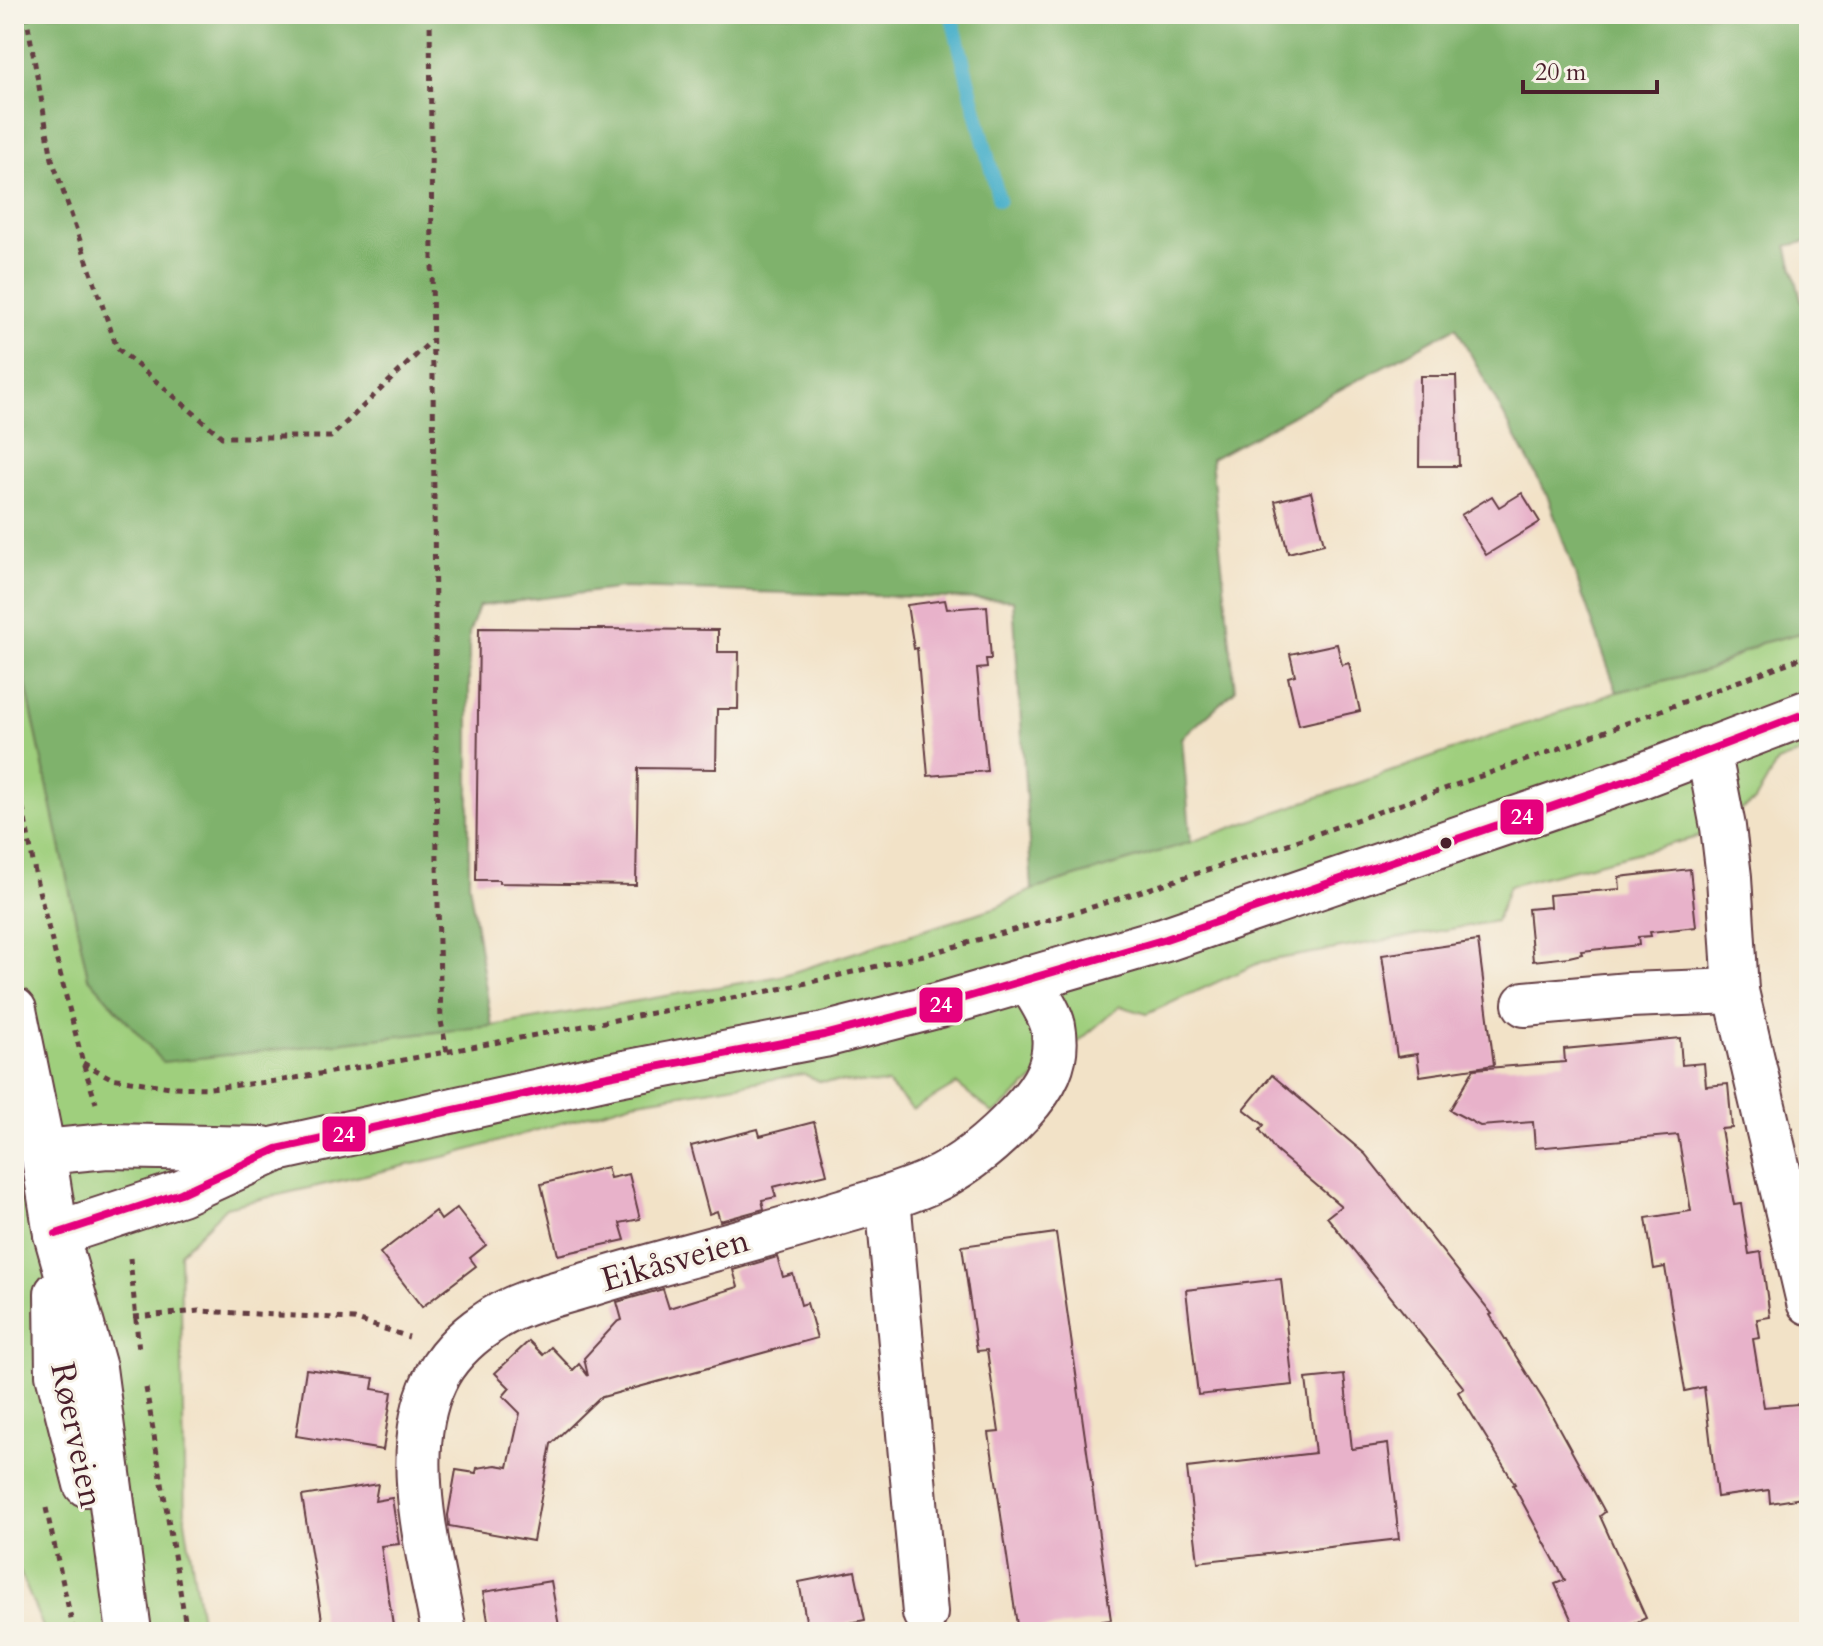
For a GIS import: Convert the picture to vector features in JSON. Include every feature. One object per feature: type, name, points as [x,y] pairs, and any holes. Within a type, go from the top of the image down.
[{"type":"main road","points":[[56,1234],[181,1193],[277,1149],[608,1076],[824,1035],[940,1005],[1166,939],[1638,777],[1809,712]]},
{"type":"main road","points":[[1708,749],[1727,864],[1736,991],[1809,1302]]},
{"type":"main road","name":"Eikåsveien","points":[[444,1632],[426,1532],[419,1438],[423,1410],[434,1380],[450,1355],[486,1323],[515,1308],[888,1198],[932,1181],[954,1168],[1015,1118],[1038,1093],[1051,1072],[1055,1047],[1052,1023],[1028,978]]},
{"type":"main road","points":[[1525,1004],[1629,995],[1736,991]]},
{"type":"main road","name":"Røerveien","points":[[14,1010],[28,1151],[56,1234],[58,1374],[127,1632]]},
{"type":"main road","points":[[28,1151],[107,1146],[277,1149]]},
{"type":"main road","points":[[888,1198],[925,1613]]},
{"type":"path","points":[[26,14],[52,159],[117,348],[222,437],[331,437],[432,340]]},
{"type":"path","points":[[430,14],[437,864],[441,1021],[447,1052]]},
{"type":"path","points":[[83,1063],[111,1078],[170,1087],[210,1088],[277,1081],[790,987],[928,954],[1080,911],[1282,846],[1537,757],[1809,655]]},
{"type":"path","points":[[14,761],[37,883],[83,1063],[97,1105]]},
{"type":"path","points":[[129,1255],[141,1361]]},
{"type":"path","points":[[134,1317],[199,1311],[354,1319],[396,1332],[450,1355]]},
{"type":"path","points":[[144,1376],[187,1632]]},
{"type":"green space","points":[[14,14],[1809,14],[1809,241],[1787,246],[1809,329],[1809,631],[1761,643],[1708,670],[1617,692],[1547,495],[1456,327],[1211,459],[1235,690],[1182,738],[1191,842],[1032,890],[1013,600],[623,588],[479,606],[469,633],[469,884],[492,1026],[163,1062],[88,977],[14,628]]},
{"type":"green space","points":[[14,628],[88,977],[492,1026],[781,976],[997,907],[1032,890],[1191,842],[1617,692],[1708,670],[1761,643],[1809,631],[1809,750],[1777,762],[1755,801],[1702,836],[1509,886],[1496,921],[1261,962],[1147,1014],[1120,1006],[994,1114],[957,1084],[913,1110],[888,1084],[818,1081],[804,1074],[633,1102],[452,1155],[226,1207],[180,1253],[185,1520],[203,1632],[45,1632],[14,1558]]},
{"type":"building","points":[[1420,376],[1456,376],[1459,466],[1419,466]]},
{"type":"building","points":[[1311,492],[1324,544],[1288,553],[1275,501]]},
{"type":"building","points":[[1522,493],[1540,522],[1486,555],[1461,515],[1492,496],[1499,507]]},
{"type":"building","points":[[945,600],[947,609],[987,606],[991,659],[986,659],[987,668],[977,669],[987,771],[928,776],[917,648],[914,649],[907,605]]},
{"type":"building","points":[[479,628],[718,630],[718,652],[739,652],[738,709],[717,709],[716,769],[638,768],[636,885],[476,880]]},
{"type":"building","points":[[1337,644],[1342,665],[1349,663],[1360,711],[1299,725],[1288,677],[1295,675],[1290,654]]},
{"type":"building","points":[[1690,869],[1696,927],[1650,932],[1651,936],[1638,937],[1639,945],[1581,951],[1582,954],[1569,957],[1533,961],[1528,909],[1550,907],[1549,895],[1620,889],[1619,877]]},
{"type":"building","points":[[1478,941],[1494,1065],[1420,1076],[1417,1054],[1397,1057],[1382,955]]},
{"type":"building","points":[[1680,1038],[1682,1065],[1704,1063],[1706,1086],[1728,1084],[1732,1128],[1721,1129],[1734,1205],[1741,1204],[1749,1254],[1761,1252],[1770,1317],[1757,1319],[1760,1338],[1753,1339],[1764,1407],[1809,1403],[1809,1497],[1770,1503],[1769,1490],[1717,1497],[1704,1387],[1685,1391],[1665,1267],[1654,1269],[1646,1218],[1691,1211],[1678,1135],[1535,1148],[1533,1122],[1480,1126],[1450,1110],[1474,1069],[1565,1062],[1564,1049]]},
{"type":"building","points":[[1272,1075],[1365,1154],[1492,1314],[1605,1512],[1600,1516],[1646,1618],[1616,1632],[1577,1632],[1555,1584],[1565,1580],[1515,1484],[1458,1392],[1464,1388],[1327,1217],[1341,1206],[1276,1151],[1260,1130],[1264,1125],[1244,1109]]},
{"type":"building","points":[[814,1122],[827,1174],[773,1187],[776,1197],[762,1200],[764,1209],[720,1221],[717,1211],[709,1214],[691,1146],[758,1129],[760,1136]]},
{"type":"building","points":[[607,1167],[610,1178],[629,1174],[640,1219],[620,1223],[625,1240],[558,1255],[541,1184]]},
{"type":"building","points":[[457,1208],[486,1245],[470,1258],[476,1266],[422,1307],[380,1253],[435,1211],[441,1220]]},
{"type":"building","points":[[1056,1233],[1111,1620],[1018,1632],[989,1433],[999,1432],[987,1350],[977,1351],[962,1246]]},
{"type":"building","points":[[777,1257],[783,1277],[793,1274],[801,1305],[807,1303],[817,1338],[599,1398],[551,1444],[533,1541],[449,1526],[456,1470],[476,1473],[477,1468],[508,1467],[520,1413],[503,1396],[510,1388],[495,1373],[529,1341],[543,1355],[551,1347],[573,1370],[579,1364],[588,1376],[584,1358],[622,1320],[617,1302],[663,1289],[669,1308],[738,1287],[733,1270]]},
{"type":"building","points":[[1281,1279],[1293,1385],[1198,1395],[1186,1290]]},
{"type":"building","points":[[306,1369],[374,1378],[372,1389],[392,1392],[383,1450],[296,1436]]},
{"type":"building","points":[[1344,1375],[1352,1449],[1388,1444],[1399,1539],[1198,1562],[1187,1468],[1315,1453],[1306,1379]]},
{"type":"building","points":[[378,1484],[375,1501],[392,1498],[399,1544],[381,1546],[394,1632],[324,1632],[302,1496]]},
{"type":"building","points":[[855,1571],[865,1620],[808,1631],[799,1582]]},
{"type":"building","points":[[551,1581],[560,1632],[490,1632],[483,1592]]},
{"type":"waterway","points":[[951,14],[999,200]]},
{"type":"transit line","name":"24","points":[[56,1234],[181,1193],[277,1149],[608,1076],[824,1035],[940,1005],[1166,939],[1638,777],[1809,712]]}]
